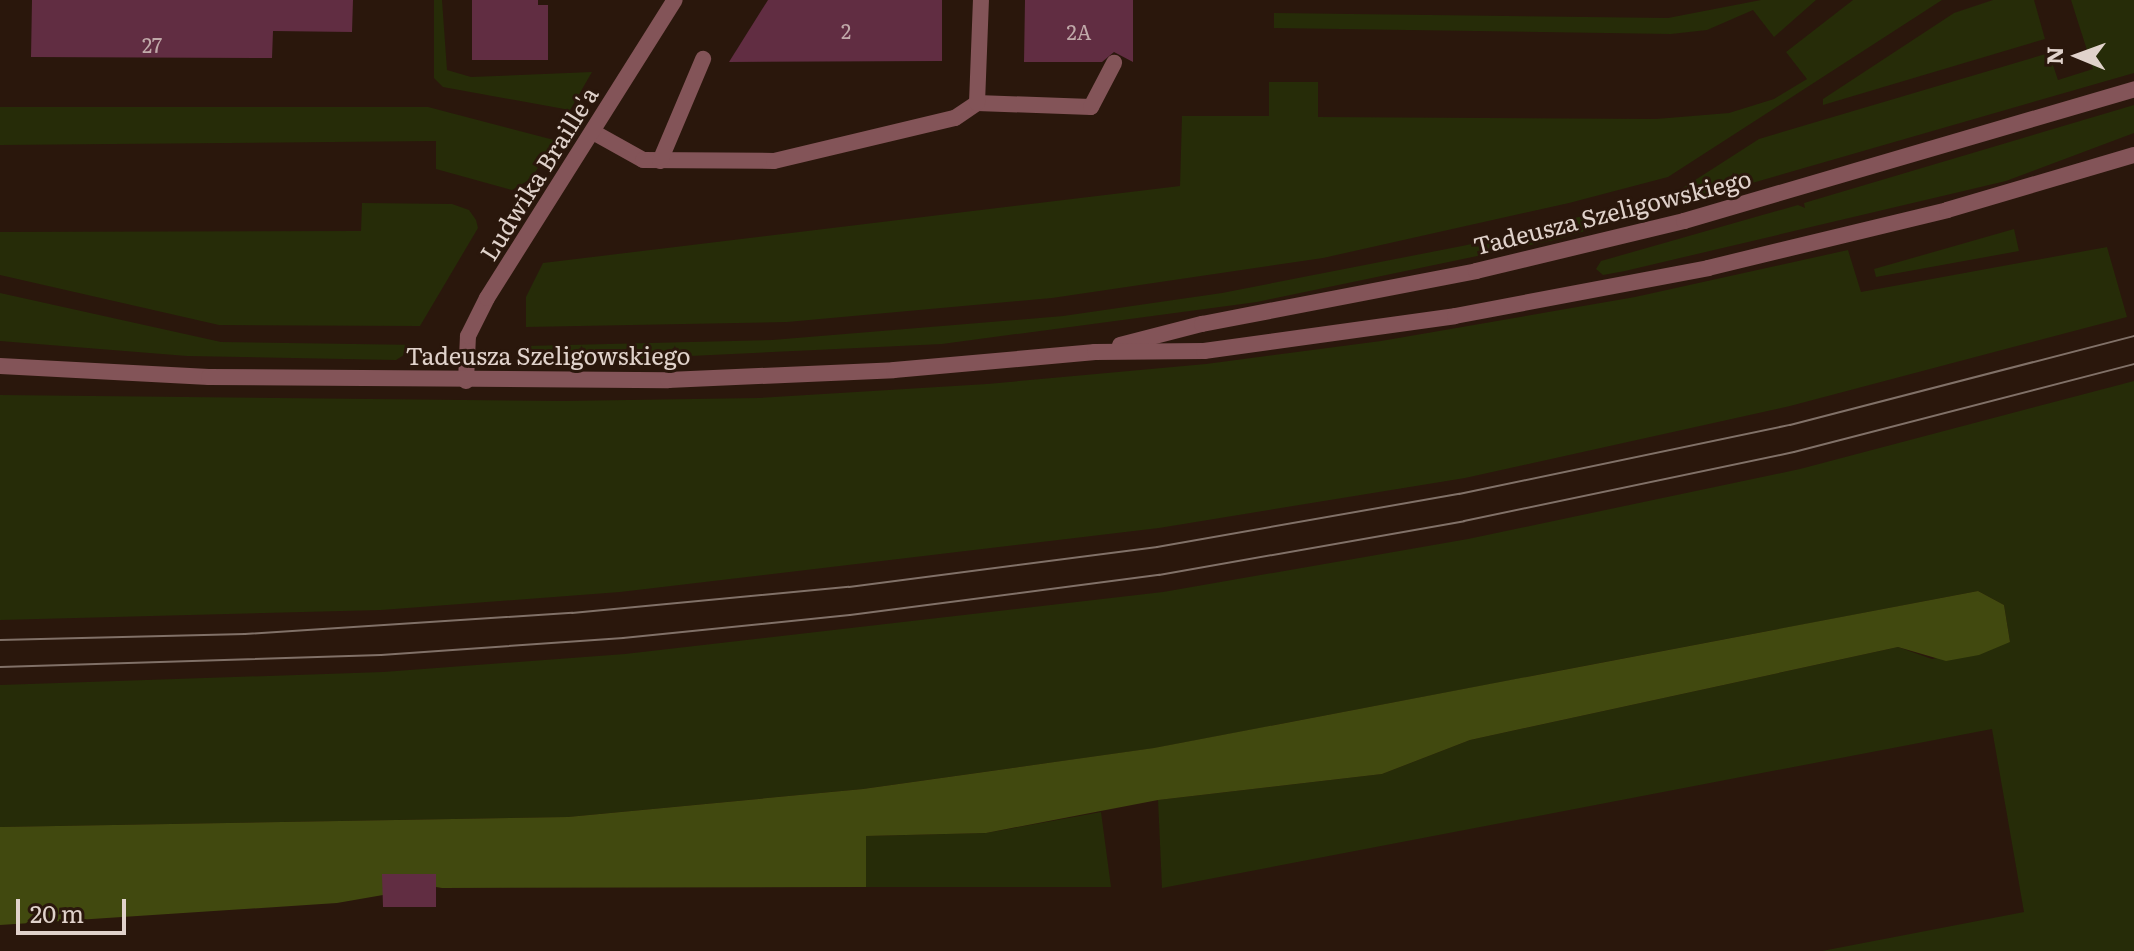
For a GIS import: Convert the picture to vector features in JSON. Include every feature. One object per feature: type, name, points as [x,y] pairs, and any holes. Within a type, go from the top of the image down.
[{"type":"street","name":"Ludwika Braille'a","points":[[466,381],[468,336],[675,0]]},
{"type":"street","points":[[977,103],[981,0]]},
{"type":"street","points":[[660,161],[703,59]]},
{"type":"street","points":[[593,132],[643,160],[774,161],[955,118],[977,103],[1091,107],[1114,63]]},
{"type":"street","name":"Tadeusza Szeligowskiego","points":[[1095,352],[1202,324],[1476,271],[1684,221],[2134,89]]},
{"type":"street","name":"Tadeusza Szeligowskiego","points":[[0,366],[209,377],[466,381],[821,373],[1095,352],[1204,351],[1579,295],[1947,210],[2134,155]]},
{"type":"green space","points":[[434,0],[442,0],[447,70],[471,77],[592,72],[570,110],[443,87],[434,78]]},
{"type":"green space","points":[[1761,0],[1816,0],[1774,37],[1753,10],[1707,30],[1671,34],[1274,28],[1274,13],[1668,18]]},
{"type":"green space","points":[[1853,0],[1942,0],[1668,177],[1569,203],[1323,258],[1052,298],[787,322],[526,327],[526,297],[543,263],[1180,186],[1182,116],[1269,116],[1269,82],[1318,82],[1318,117],[1656,119],[1729,113],[1774,99],[1807,79],[1786,52]]},
{"type":"green space","points":[[1993,0],[2034,0],[2045,39],[1823,105],[1823,99],[1954,13]]},
{"type":"green space","points":[[2071,0],[2134,0],[2134,73],[1554,240],[1257,302],[942,344],[564,362],[534,354],[526,346],[772,340],[1063,316],[1222,293],[1467,245],[1675,193],[1759,139],[2049,53],[2058,80],[2093,69]]},
{"type":"green space","points":[[2134,105],[2134,133],[2006,181],[1625,271],[1603,275],[1596,269],[1601,261],[1798,205],[1805,208],[1804,203]]},
{"type":"green space","points":[[0,107],[428,107],[554,140],[532,178],[512,190],[436,169],[436,141],[0,145]]},
{"type":"green space","points":[[362,203],[452,204],[469,210],[476,220],[478,228],[420,326],[219,325],[0,275],[0,232],[361,231]]},
{"type":"green space","points":[[2014,229],[2019,251],[1876,277],[1874,269]]},
{"type":"green space","points":[[2107,247],[2127,317],[1790,406],[1465,478],[1159,528],[620,592],[381,610],[0,620],[0,395],[563,401],[759,398],[987,384],[1206,364],[1381,341],[1635,297],[1848,250],[1861,292]]},
{"type":"green space","points":[[0,293],[221,342],[420,345],[396,360],[187,356],[0,341]]},
{"type":"green space","points":[[2134,381],[2134,951],[1822,951],[2024,912],[1992,729],[1162,888],[1158,800],[1382,774],[1470,740],[1898,647],[1932,659],[2010,642],[2004,605],[1978,591],[1155,748],[863,789],[568,817],[0,827],[0,685],[383,672],[625,654],[1163,592],[1468,539],[1800,469]]},
{"type":"green space","points":[[1978,591],[2004,605],[2010,642],[1979,655],[1946,661],[1898,647],[1470,740],[1382,774],[1158,800],[986,833],[866,836],[866,887],[442,888],[436,887],[436,874],[383,874],[383,895],[337,903],[0,925],[0,827],[568,817],[863,789],[1154,748]]},
{"type":"green space","points":[[1101,812],[1111,887],[866,887],[866,836],[986,833]]},
{"type":"building","points":[[32,0],[353,0],[352,32],[273,31],[272,58],[31,57]]},
{"type":"building","points":[[472,0],[538,0],[538,5],[548,5],[548,60],[472,60]]},
{"type":"building","points":[[768,0],[942,0],[942,61],[729,62]]},
{"type":"building","points":[[1025,0],[1133,0],[1133,62],[1114,52],[1102,62],[1024,62]]},
{"type":"building","points":[[382,874],[436,874],[436,907],[383,907]]},
{"type":"tram line","points":[[0,640],[245,634],[572,613],[849,587],[1157,547],[1459,494],[1790,425],[2134,336]]},
{"type":"tram line","points":[[0,667],[381,655],[623,638],[850,615],[1159,575],[1464,521],[1794,452],[2134,364]]}]
